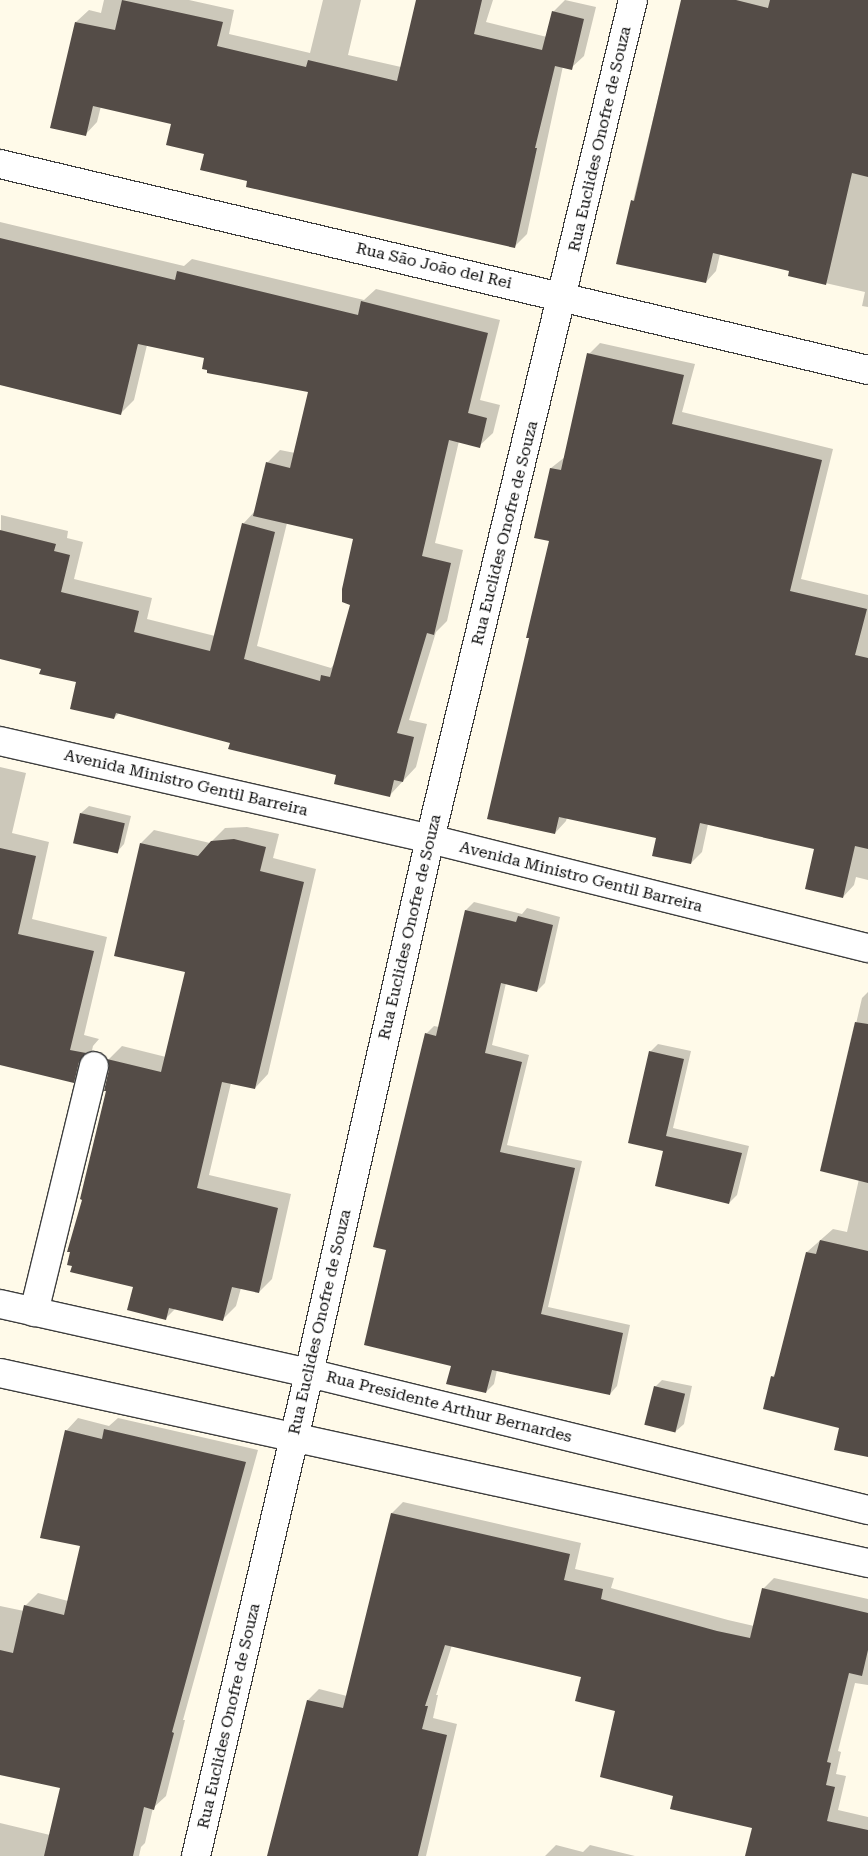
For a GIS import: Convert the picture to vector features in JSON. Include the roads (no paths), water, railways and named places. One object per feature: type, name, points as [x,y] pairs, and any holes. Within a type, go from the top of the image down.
[{"type":"street","name":"Rua Euclides Onofre de Souza","points":[[196,1856],[309,1373],[430,839],[634,0]]},
{"type":"street","name":"Rua São João del Rei","points":[[0,164],[868,370]]},
{"type":"street","name":"Avenida Ministro Gentil Barreira","points":[[0,741],[430,839],[868,948]]},
{"type":"street","points":[[34,1312],[94,1066]]},
{"type":"street","name":"Rua Presidente Arthur Bernardes","points":[[0,1304],[309,1373],[868,1510]]},
{"type":"street","points":[[0,1373],[868,1563]]}]
